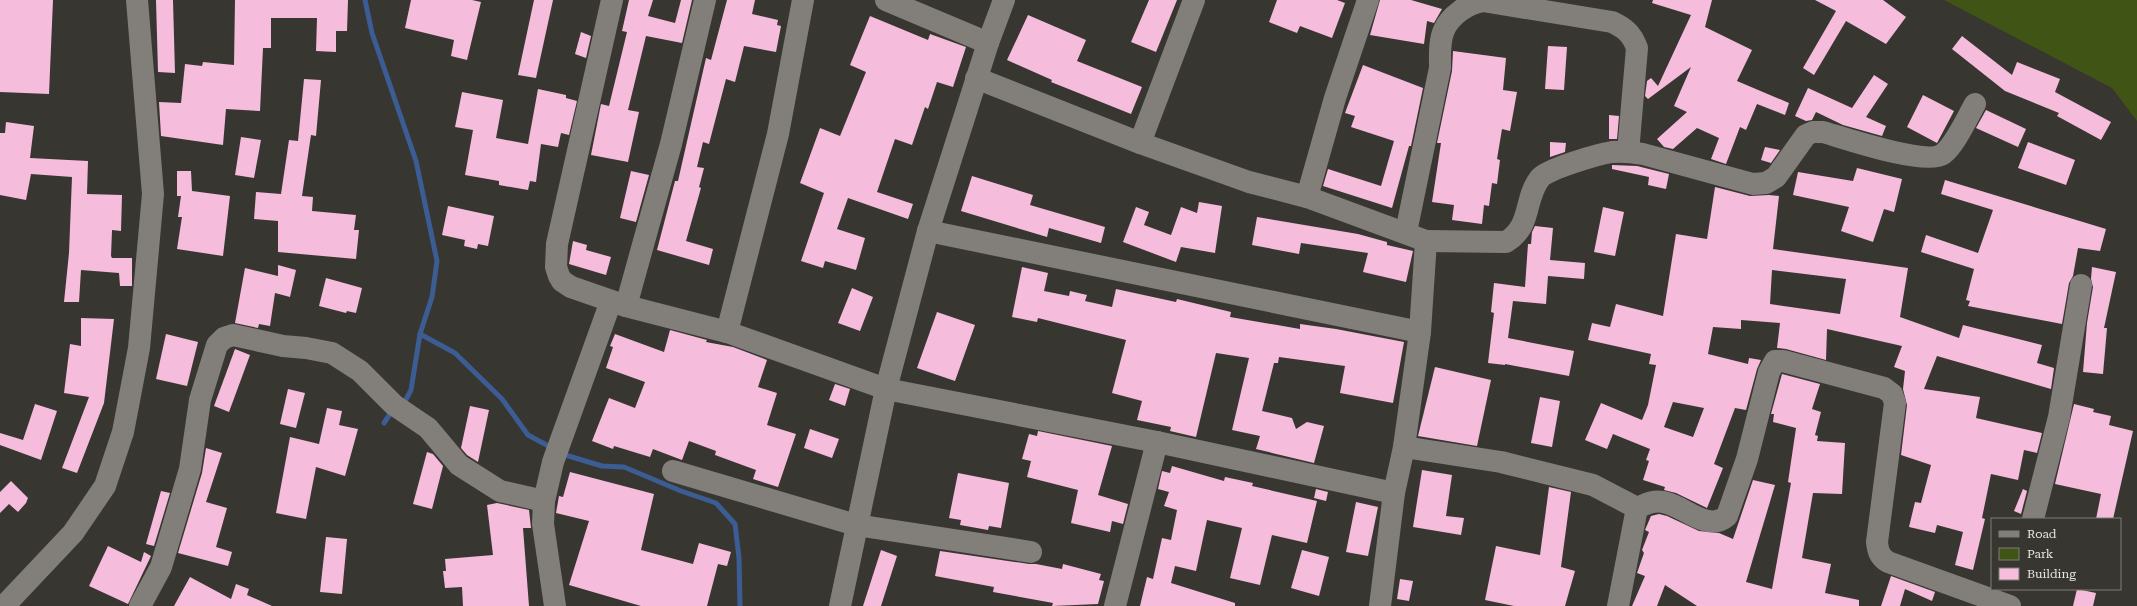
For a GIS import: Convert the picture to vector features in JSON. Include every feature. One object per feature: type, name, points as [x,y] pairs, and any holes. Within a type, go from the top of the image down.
[{"type":"street","points":[[4,606],[73,533],[105,486],[123,432],[139,348],[153,194],[137,0]]},
{"type":"street","points":[[612,0],[557,244],[556,267],[562,282],[618,303],[727,332],[886,389],[1157,442],[1394,493]]},
{"type":"street","points":[[555,606],[543,524],[544,501],[557,451],[618,303],[671,144],[705,0]]},
{"type":"street","points":[[727,332],[778,134],[803,0]]},
{"type":"street","points":[[886,0],[988,43]]},
{"type":"street","points":[[840,606],[886,389],[928,231],[976,78],[1004,0]]},
{"type":"street","points":[[1140,143],[1194,0]]},
{"type":"street","points":[[1306,198],[1335,98],[1368,0]]},
{"type":"street","points":[[1380,606],[1394,493],[1404,447],[1420,332],[1416,236],[1440,68],[1440,48],[1444,29],[1463,8],[1473,2],[1483,1],[1612,22],[1624,28],[1633,37],[1637,48],[1628,152]]},
{"type":"street","points":[[976,78],[1140,143],[1249,182],[1306,198],[1416,236],[1506,242],[1517,236],[1524,221],[1532,192],[1540,177],[1552,170],[1612,152],[1628,152],[1753,184],[1766,183],[1776,177],[1806,135],[1813,132],[1823,132],[1907,155],[1932,157],[1941,155],[1948,149],[1974,104]]},
{"type":"street","points":[[928,231],[1420,332]]},
{"type":"street","points":[[2033,518],[2059,416],[2081,285]]},
{"type":"street","points":[[140,606],[160,567],[190,469],[200,400],[217,346],[224,338],[233,335],[283,346],[306,348],[332,353],[360,371],[398,409],[428,428],[459,465],[480,480],[500,491],[544,501]]},
{"type":"street","points":[[1637,508],[1652,501],[1665,502],[1705,520],[1715,522],[1721,521],[1726,516],[1748,459],[1769,372],[1775,361],[1783,361],[1884,388],[1892,394],[1895,403],[1878,542],[1878,551],[1882,558],[1888,562],[2011,600]]},
{"type":"street","points":[[1115,606],[1157,442]]},
{"type":"street","points":[[1404,447],[1501,462],[1593,485],[1637,508]]},
{"type":"street","points":[[672,471],[856,525],[1031,552]]},
{"type":"street","points":[[1618,606],[1637,508]]},
{"type":"green space","points":[[1944,0],[2137,0],[2137,121],[2112,88]]},
{"type":"building","points":[[0,0],[53,0],[49,94],[0,92]]},
{"type":"building","points":[[156,0],[173,0],[175,73],[158,72]]},
{"type":"building","points":[[235,0],[348,0],[347,31],[336,31],[336,52],[316,51],[317,18],[271,18],[271,48],[263,48],[260,111],[226,109],[223,145],[161,136],[159,102],[181,103],[185,64],[202,66],[203,62],[234,65]]},
{"type":"building","points":[[411,0],[472,0],[481,2],[467,60],[451,56],[454,40],[405,28]]},
{"type":"building","points":[[534,0],[553,0],[536,78],[518,75]]},
{"type":"building","points":[[629,0],[653,0],[648,16],[675,23],[681,0],[692,0],[682,43],[646,36],[628,110],[639,112],[628,162],[591,155],[601,104],[609,106],[627,32],[622,31]]},
{"type":"building","points":[[727,0],[755,0],[752,14],[778,20],[777,25],[781,26],[776,52],[744,46],[735,82],[726,79],[709,144],[703,142],[697,167],[704,168],[699,187],[701,188],[686,241],[713,249],[709,265],[657,250],[675,181],[678,181],[706,58],[711,60]]},
{"type":"building","points":[[1149,0],[1177,0],[1156,52],[1131,42]]},
{"type":"building","points":[[1277,0],[1337,0],[1345,3],[1332,38],[1300,26],[1297,33],[1269,22]]},
{"type":"building","points":[[1380,0],[1411,0],[1442,9],[1434,23],[1427,21],[1424,44],[1370,35]]},
{"type":"building","points":[[1653,0],[1712,0],[1705,27],[1752,50],[1737,81],[1789,103],[1785,115],[1757,104],[1746,130],[1740,127],[1726,164],[1711,159],[1719,138],[1697,128],[1673,149],[1664,147],[1657,139],[1687,112],[1674,106],[1691,67],[1648,99],[1645,96],[1647,81],[1651,78],[1658,86],[1691,15],[1652,3]]},
{"type":"building","points":[[1815,0],[1883,0],[1906,17],[1886,44],[1846,21],[1814,75],[1803,68],[1836,11]]},
{"type":"building","points":[[1028,15],[1086,40],[1077,61],[1142,87],[1131,114],[1051,82],[1052,80],[1007,60]]},
{"type":"building","points":[[870,16],[928,40],[930,34],[966,47],[953,87],[937,82],[928,109],[925,107],[912,145],[895,139],[877,192],[913,204],[908,219],[848,198],[837,229],[865,238],[856,270],[825,261],[823,268],[801,261],[824,193],[800,183],[820,128],[840,136],[866,72],[850,65]]},
{"type":"building","points":[[581,32],[591,36],[586,58],[575,54]]},
{"type":"building","points":[[1962,36],[2012,75],[2017,62],[2060,79],[2055,92],[2111,122],[2101,140],[2057,116],[2059,113],[2005,91],[1952,49]]},
{"type":"building","points":[[1548,46],[1567,47],[1564,90],[1545,89]]},
{"type":"building","points":[[1453,51],[1506,58],[1503,90],[1517,92],[1510,131],[1502,129],[1497,159],[1500,160],[1497,184],[1492,183],[1489,206],[1484,205],[1482,224],[1452,220],[1454,205],[1432,202],[1441,143],[1437,143],[1452,71]]},
{"type":"building","points":[[1363,65],[1423,88],[1411,146],[1409,146],[1392,208],[1323,186],[1328,169],[1381,186],[1394,141],[1351,127],[1355,116],[1345,113]]},
{"type":"building","points":[[1874,75],[1888,84],[1866,117],[1886,126],[1882,136],[1843,125],[1816,112],[1812,120],[1806,121],[1795,116],[1808,88],[1852,108]]},
{"type":"building","points":[[304,79],[321,80],[316,136],[311,135],[302,196],[313,197],[312,211],[356,215],[354,230],[359,230],[356,259],[278,252],[278,221],[254,219],[256,192],[281,194],[289,140],[298,141]]},
{"type":"building","points":[[538,89],[566,95],[566,98],[577,101],[569,135],[561,133],[558,147],[541,144],[536,182],[530,181],[528,190],[499,185],[499,181],[465,175],[473,130],[455,127],[462,92],[503,100],[496,138],[528,144]]},
{"type":"building","points":[[1923,95],[1954,111],[1937,143],[1907,127]]},
{"type":"building","points":[[1986,110],[2026,129],[2018,147],[1976,128]]},
{"type":"building","points":[[1609,115],[1619,116],[1617,139],[1609,139]]},
{"type":"building","points":[[6,122],[34,126],[30,158],[88,161],[87,194],[122,195],[121,231],[112,230],[111,256],[112,258],[132,258],[132,286],[120,286],[119,273],[81,270],[79,302],[64,302],[69,253],[72,177],[31,174],[26,200],[0,195],[0,133],[5,133]]},
{"type":"building","points":[[241,137],[261,140],[254,178],[235,175]]},
{"type":"building","points":[[1550,142],[1566,143],[1565,152],[1550,157]]},
{"type":"building","points":[[2028,142],[2075,160],[2066,185],[2018,168]]},
{"type":"building","points":[[1765,147],[1780,150],[1771,163],[1761,160]]},
{"type":"building","points":[[1612,165],[1637,166],[1669,174],[1666,189],[1648,185],[1649,177],[1612,169]]},
{"type":"building","points":[[1857,168],[1902,179],[1894,212],[1884,209],[1873,242],[1841,231],[1849,207],[1793,195],[1798,172],[1853,181]]},
{"type":"building","points":[[177,171],[191,171],[192,191],[230,196],[223,256],[177,249],[182,217],[178,217],[181,196],[177,196]]},
{"type":"building","points":[[631,171],[649,175],[636,222],[620,218]]},
{"type":"building","points":[[972,176],[1033,195],[1030,205],[1105,227],[1101,243],[1049,228],[1047,237],[961,211]]},
{"type":"building","points":[[1945,180],[2106,229],[2100,251],[2078,248],[2073,276],[2069,283],[2062,324],[1968,306],[1970,301],[1966,300],[1974,269],[1921,252],[1926,235],[1978,253],[1993,210],[1941,194]]},
{"type":"building","points":[[1715,187],[1750,196],[1779,196],[1773,249],[1908,268],[1900,317],[1959,338],[1963,325],[2042,345],[2037,363],[2054,368],[2051,389],[1937,356],[1924,389],[1980,397],[1976,418],[2042,433],[2037,453],[2024,450],[2018,480],[1991,474],[1982,518],[1985,519],[1973,570],[1955,565],[1963,532],[1937,525],[1935,533],[1909,527],[1915,502],[1921,503],[1931,465],[1901,455],[1907,405],[1903,389],[1905,371],[1894,367],[1902,346],[1827,329],[1826,360],[1777,348],[1780,323],[1741,320],[1741,329],[1713,327],[1708,354],[1748,364],[1749,358],[1761,360],[1757,369],[1746,410],[1735,408],[1714,464],[1723,468],[1707,508],[1676,493],[1664,490],[1665,487],[1643,480],[1649,461],[1646,460],[1650,449],[1613,434],[1607,449],[1585,440],[1601,403],[1642,420],[1648,405],[1656,365],[1649,364],[1651,354],[1588,340],[1592,323],[1610,327],[1616,304],[1663,316],[1676,234],[1707,239]],"holes":[[[1772,270],[1846,279],[1840,314],[1770,304]],[[1673,402],[1704,408],[1693,437],[1664,427]]]},
{"type":"building","points":[[1199,202],[1222,206],[1215,253],[1181,247],[1176,262],[1123,242],[1136,207],[1149,212],[1144,225],[1171,235],[1181,207],[1197,213]]},
{"type":"building","points":[[448,206],[494,216],[488,246],[478,244],[477,249],[464,246],[465,240],[442,235]]},
{"type":"building","points":[[1603,207],[1624,212],[1615,256],[1594,252]]},
{"type":"building","points":[[1257,217],[1358,234],[1387,242],[1387,245],[1413,251],[1406,282],[1363,272],[1368,253],[1301,243],[1299,254],[1252,245]]},
{"type":"building","points":[[1535,226],[1553,228],[1550,260],[1585,263],[1584,279],[1548,276],[1546,304],[1513,301],[1508,338],[1574,351],[1569,376],[1505,364],[1488,363],[1494,313],[1491,312],[1494,283],[1525,287],[1528,244],[1531,244],[1532,232]]},
{"type":"building","points":[[573,241],[587,245],[586,250],[611,257],[606,275],[569,264]]},
{"type":"building","points":[[278,265],[296,270],[290,297],[275,293],[270,326],[259,324],[258,328],[235,323],[245,268],[278,276]]},
{"type":"building","points":[[1022,267],[1048,273],[1044,291],[1069,296],[1070,291],[1087,295],[1085,301],[1112,307],[1116,289],[1176,302],[1177,299],[1231,312],[1230,317],[1300,329],[1300,324],[1336,329],[1404,342],[1393,403],[1340,393],[1345,366],[1279,357],[1278,363],[1274,363],[1262,411],[1292,418],[1296,429],[1307,422],[1324,426],[1314,463],[1256,449],[1260,436],[1232,430],[1249,358],[1216,353],[1196,437],[1170,431],[1171,427],[1137,420],[1142,401],[1112,393],[1126,340],[1038,318],[1037,322],[1012,317]]},
{"type":"building","points":[[2092,267],[2116,272],[2104,328],[2107,328],[2103,374],[2083,372],[2087,323],[2093,287],[2091,279]]},
{"type":"building","points":[[326,278],[362,288],[356,313],[347,311],[346,313],[319,306]]},
{"type":"building","points":[[852,288],[873,297],[860,331],[838,323]]},
{"type":"building","points":[[937,312],[975,325],[955,381],[917,368]]},
{"type":"building","points":[[81,318],[114,319],[104,403],[77,473],[62,468],[89,397],[64,393],[70,344],[81,346]]},
{"type":"building","points":[[670,330],[707,340],[706,342],[733,347],[767,360],[758,387],[777,393],[767,425],[796,434],[778,487],[753,479],[756,470],[715,455],[716,451],[689,441],[682,460],[653,449],[650,457],[614,446],[613,449],[592,441],[609,398],[635,408],[645,382],[606,368],[613,347],[610,346],[615,334],[664,352]]},
{"type":"building","points":[[166,334],[198,342],[187,386],[156,379]]},
{"type":"building","points":[[235,349],[250,355],[229,412],[214,406]]},
{"type":"building","points":[[1435,367],[1491,380],[1477,446],[1418,436]]},
{"type":"building","points":[[1782,374],[1820,384],[1812,409],[1821,412],[1815,435],[1818,436],[1817,441],[1845,443],[1842,494],[1813,493],[1802,558],[1831,564],[1825,593],[1859,600],[1859,606],[1697,606],[1665,585],[1657,606],[1632,606],[1645,576],[1637,573],[1644,553],[1642,550],[1649,532],[1645,530],[1651,516],[1659,514],[1667,516],[1699,531],[1719,533],[1733,539],[1753,480],[1775,485],[1746,582],[1772,589],[1791,483],[1788,482],[1796,428],[1773,422],[1774,414],[1771,414]]},
{"type":"building","points":[[835,384],[850,389],[845,406],[829,400]]},
{"type":"building","points":[[288,389],[305,393],[296,428],[280,424]]},
{"type":"building","points":[[1540,397],[1560,401],[1552,447],[1531,443]]},
{"type":"building","points":[[35,404],[57,411],[41,460],[0,445],[0,433],[23,440]]},
{"type":"building","points":[[2074,404],[2094,409],[2093,412],[2111,416],[2109,425],[2133,431],[2113,518],[2096,518],[2101,494],[2055,484]]},
{"type":"building","points":[[470,406],[489,410],[478,462],[467,455],[461,448]]},
{"type":"building","points":[[327,408],[342,411],[339,425],[358,429],[345,476],[316,467],[306,519],[276,513],[290,437],[319,444]]},
{"type":"building","points":[[810,429],[839,439],[832,458],[804,448]]},
{"type":"building","points":[[1038,431],[1112,446],[1098,495],[1128,504],[1123,524],[1112,521],[1110,532],[1071,523],[1078,490],[1027,477],[1031,461],[1022,459],[1029,434],[1037,436]]},
{"type":"building","points":[[206,448],[222,453],[206,502],[227,508],[216,547],[232,552],[228,566],[178,553],[202,473]]},
{"type":"building","points":[[427,452],[433,454],[443,466],[432,509],[413,504]]},
{"type":"building","points":[[1172,466],[1224,481],[1225,477],[1253,483],[1252,486],[1317,501],[1307,543],[1272,535],[1260,585],[1230,578],[1242,528],[1207,520],[1196,571],[1175,566],[1171,583],[1235,603],[1235,606],[1140,606],[1147,577],[1153,579],[1162,538],[1171,540],[1177,510],[1164,506],[1169,492],[1158,489],[1162,471],[1170,473]]},
{"type":"building","points":[[1422,470],[1452,475],[1446,516],[1464,518],[1461,535],[1413,527]]},
{"type":"building","points":[[570,472],[654,494],[641,550],[693,564],[699,543],[731,552],[727,566],[718,564],[707,606],[641,606],[569,585],[589,521],[556,513],[559,496],[563,497]]},
{"type":"building","points":[[958,473],[1009,483],[1001,528],[989,526],[988,530],[960,525],[961,520],[949,518]]},
{"type":"building","points":[[11,481],[28,498],[26,503],[18,512],[9,504],[0,513],[0,492]]},
{"type":"building","points":[[1549,487],[1571,492],[1561,567],[1575,571],[1565,606],[1514,606],[1485,600],[1496,546],[1540,555]]},
{"type":"building","points":[[1316,489],[1328,492],[1326,501],[1314,498]]},
{"type":"building","points":[[2023,489],[2027,491],[2021,514],[2014,511]]},
{"type":"building","points":[[161,491],[170,493],[154,546],[146,544]]},
{"type":"building","points":[[1356,502],[1378,507],[1368,556],[1346,552]]},
{"type":"building","points":[[497,503],[529,510],[531,528],[523,528],[529,606],[463,606],[462,587],[445,588],[443,571],[446,571],[445,559],[493,555],[487,505]]},
{"type":"building","points":[[326,537],[347,539],[342,594],[320,592]]},
{"type":"building","points":[[108,546],[141,562],[144,552],[151,556],[128,604],[89,586]]},
{"type":"building","points":[[881,550],[897,556],[881,606],[863,606]]},
{"type":"building","points":[[1302,550],[1329,557],[1319,596],[1291,588]]},
{"type":"building","points":[[940,551],[1062,569],[1063,564],[1101,574],[1099,580],[1104,581],[1098,604],[1052,606],[1053,603],[993,592],[994,587],[935,576]]},
{"type":"building","points":[[1891,576],[1935,592],[1932,601],[1905,589],[1900,606],[1881,606]]},
{"type":"building","points":[[190,577],[231,599],[236,584],[249,589],[247,595],[272,606],[174,606]]},
{"type":"building","points":[[1400,579],[1413,581],[1409,601],[1397,599]]},
{"type":"building","points":[[2077,590],[2096,593],[2093,606],[2073,606]]},
{"type":"waterway","points":[[365,0],[372,33],[416,161],[437,261],[432,297],[420,334],[411,390],[403,405]]},
{"type":"waterway","points":[[420,334],[455,353],[502,399],[528,435],[552,448]]},
{"type":"waterway","points":[[384,423],[392,411]]},
{"type":"waterway","points":[[562,454],[602,466],[624,467],[681,491],[716,503],[735,524],[739,558],[740,606]]}]
